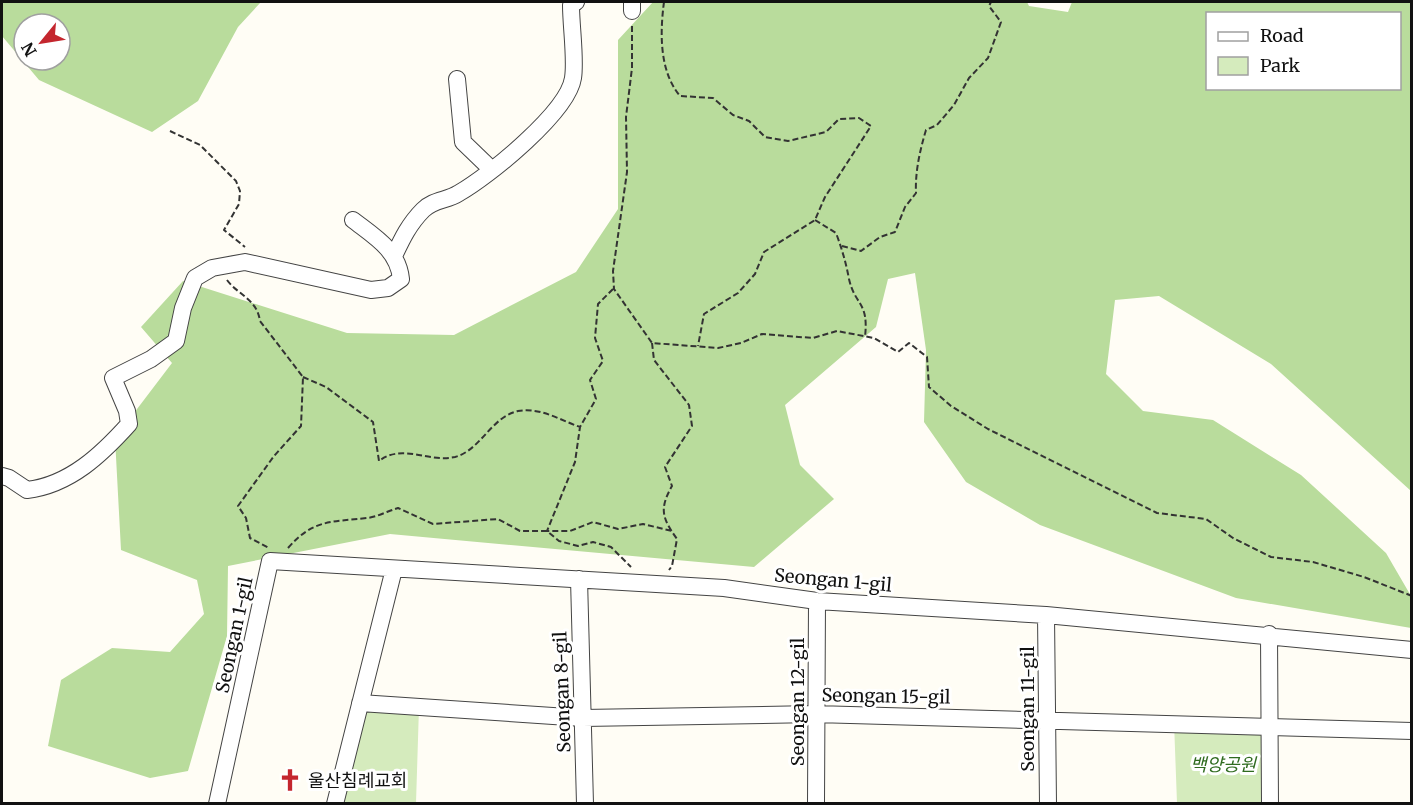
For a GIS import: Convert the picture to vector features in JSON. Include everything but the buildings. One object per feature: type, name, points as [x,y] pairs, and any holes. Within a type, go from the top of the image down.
[{"type":"street","points":[[394,256],[407,228],[422,211],[435,200],[458,194],[535,135],[565,95],[573,79],[571,5],[576,2]]},
{"type":"street","points":[[457,80],[463,142],[491,169]]},
{"type":"street","points":[[2,476],[27,490],[36,489],[69,477],[107,448],[129,424],[127,411],[113,378],[152,359],[176,341],[183,308],[195,278],[220,266],[245,262],[371,290],[388,288],[401,279],[400,262],[353,220]]},
{"type":"street","name":"Seongan 1-gil","points":[[217,804],[270,561],[724,588],[817,601],[1046,615],[1269,634],[1412,650]]},
{"type":"street","points":[[334,804],[394,569]]},
{"type":"street","name":"Seongan 8-gil","points":[[579,579],[585,804]]},
{"type":"street","name":"Seongan 12-gil","points":[[816,804],[817,601]]},
{"type":"street","name":"Seongan 11-gil","points":[[1046,615],[1048,804]]},
{"type":"street","points":[[1269,634],[1270,804]]},
{"type":"street","name":"Seongan 15-gil","points":[[360,703],[582,718],[815,714],[1412,731]]},
{"type":"path","points":[[664,2],[660,41],[674,89],[680,96],[714,98],[733,115],[748,121],[765,137],[788,141],[825,132],[839,119],[859,118],[871,126],[825,197],[815,220],[765,252],[754,274],[738,293],[704,314],[698,346]]},
{"type":"path","points":[[842,246],[861,251],[880,237],[895,232],[905,207],[916,193],[915,175],[921,162],[921,147],[926,130],[937,125],[954,105],[969,78],[988,58],[1001,22],[989,6],[991,2]]},
{"type":"path","points":[[632,6],[632,68],[626,117],[627,172],[613,271],[614,289],[651,343],[654,360],[689,405],[692,426],[665,467],[672,486],[664,500],[664,520],[676,539],[672,566],[657,584]]},
{"type":"path","points":[[170,131],[200,145],[236,181],[240,191],[238,204],[224,230],[237,243],[254,251]]},
{"type":"path","points":[[815,220],[836,233],[842,246],[849,279],[863,304],[867,319],[865,337]]},
{"type":"path","points":[[220,266],[230,284],[244,294],[259,312],[260,321],[303,377],[326,387],[373,422],[379,461],[395,452],[454,457],[471,449],[492,426],[517,411],[545,412],[580,427]]},
{"type":"path","points":[[547,531],[574,462],[580,427],[596,399],[591,380],[603,361],[595,338],[598,304],[614,289]]},
{"type":"path","points":[[651,343],[718,348],[741,343],[762,334],[813,338],[837,332],[874,338],[898,352],[909,343],[927,357],[929,387],[951,406],[988,429],[1060,467],[1090,478],[1156,513],[1206,519],[1233,538],[1271,557],[1313,562],[1364,577],[1412,596]]},
{"type":"path","points":[[303,377],[301,426],[274,456],[238,506],[246,518],[250,538],[265,545],[283,560],[288,547],[310,526],[339,519],[370,518],[398,508],[433,524],[498,519],[520,531],[570,531],[593,522],[618,529],[643,524],[672,531]]},
{"type":"path","points":[[547,531],[559,541],[578,546],[593,542],[611,547],[633,570]]},
{"type":"green space","points":[[2,2],[261,2],[238,27],[198,101],[152,132],[39,80],[32,72],[72,72],[72,12],[12,12],[12,48],[2,36]]},
{"type":"green space","points":[[653,2],[1027,2],[1029,6],[1068,12],[1072,2],[1411,2],[1411,491],[1271,364],[1159,296],[1115,300],[1106,374],[1143,411],[1213,420],[1301,475],[1386,553],[1411,596],[1411,628],[1236,598],[1040,525],[966,482],[924,422],[926,350],[915,273],[888,279],[876,327],[785,405],[800,465],[834,499],[754,567],[390,534],[228,566],[227,636],[188,771],[150,778],[48,746],[61,680],[112,648],[170,652],[204,614],[197,580],[121,550],[115,438],[172,363],[141,327],[183,281],[347,333],[454,335],[576,272],[618,209],[618,40]]},
{"type":"green space","points":[[360,703],[419,707],[416,803],[335,804]]},
{"type":"green space","name":"백양공원","points":[[1174,722],[1268,727],[1270,803],[1177,803]]},
{"type":"place","name":"울산침례교회","points":[[290,780]]}]
